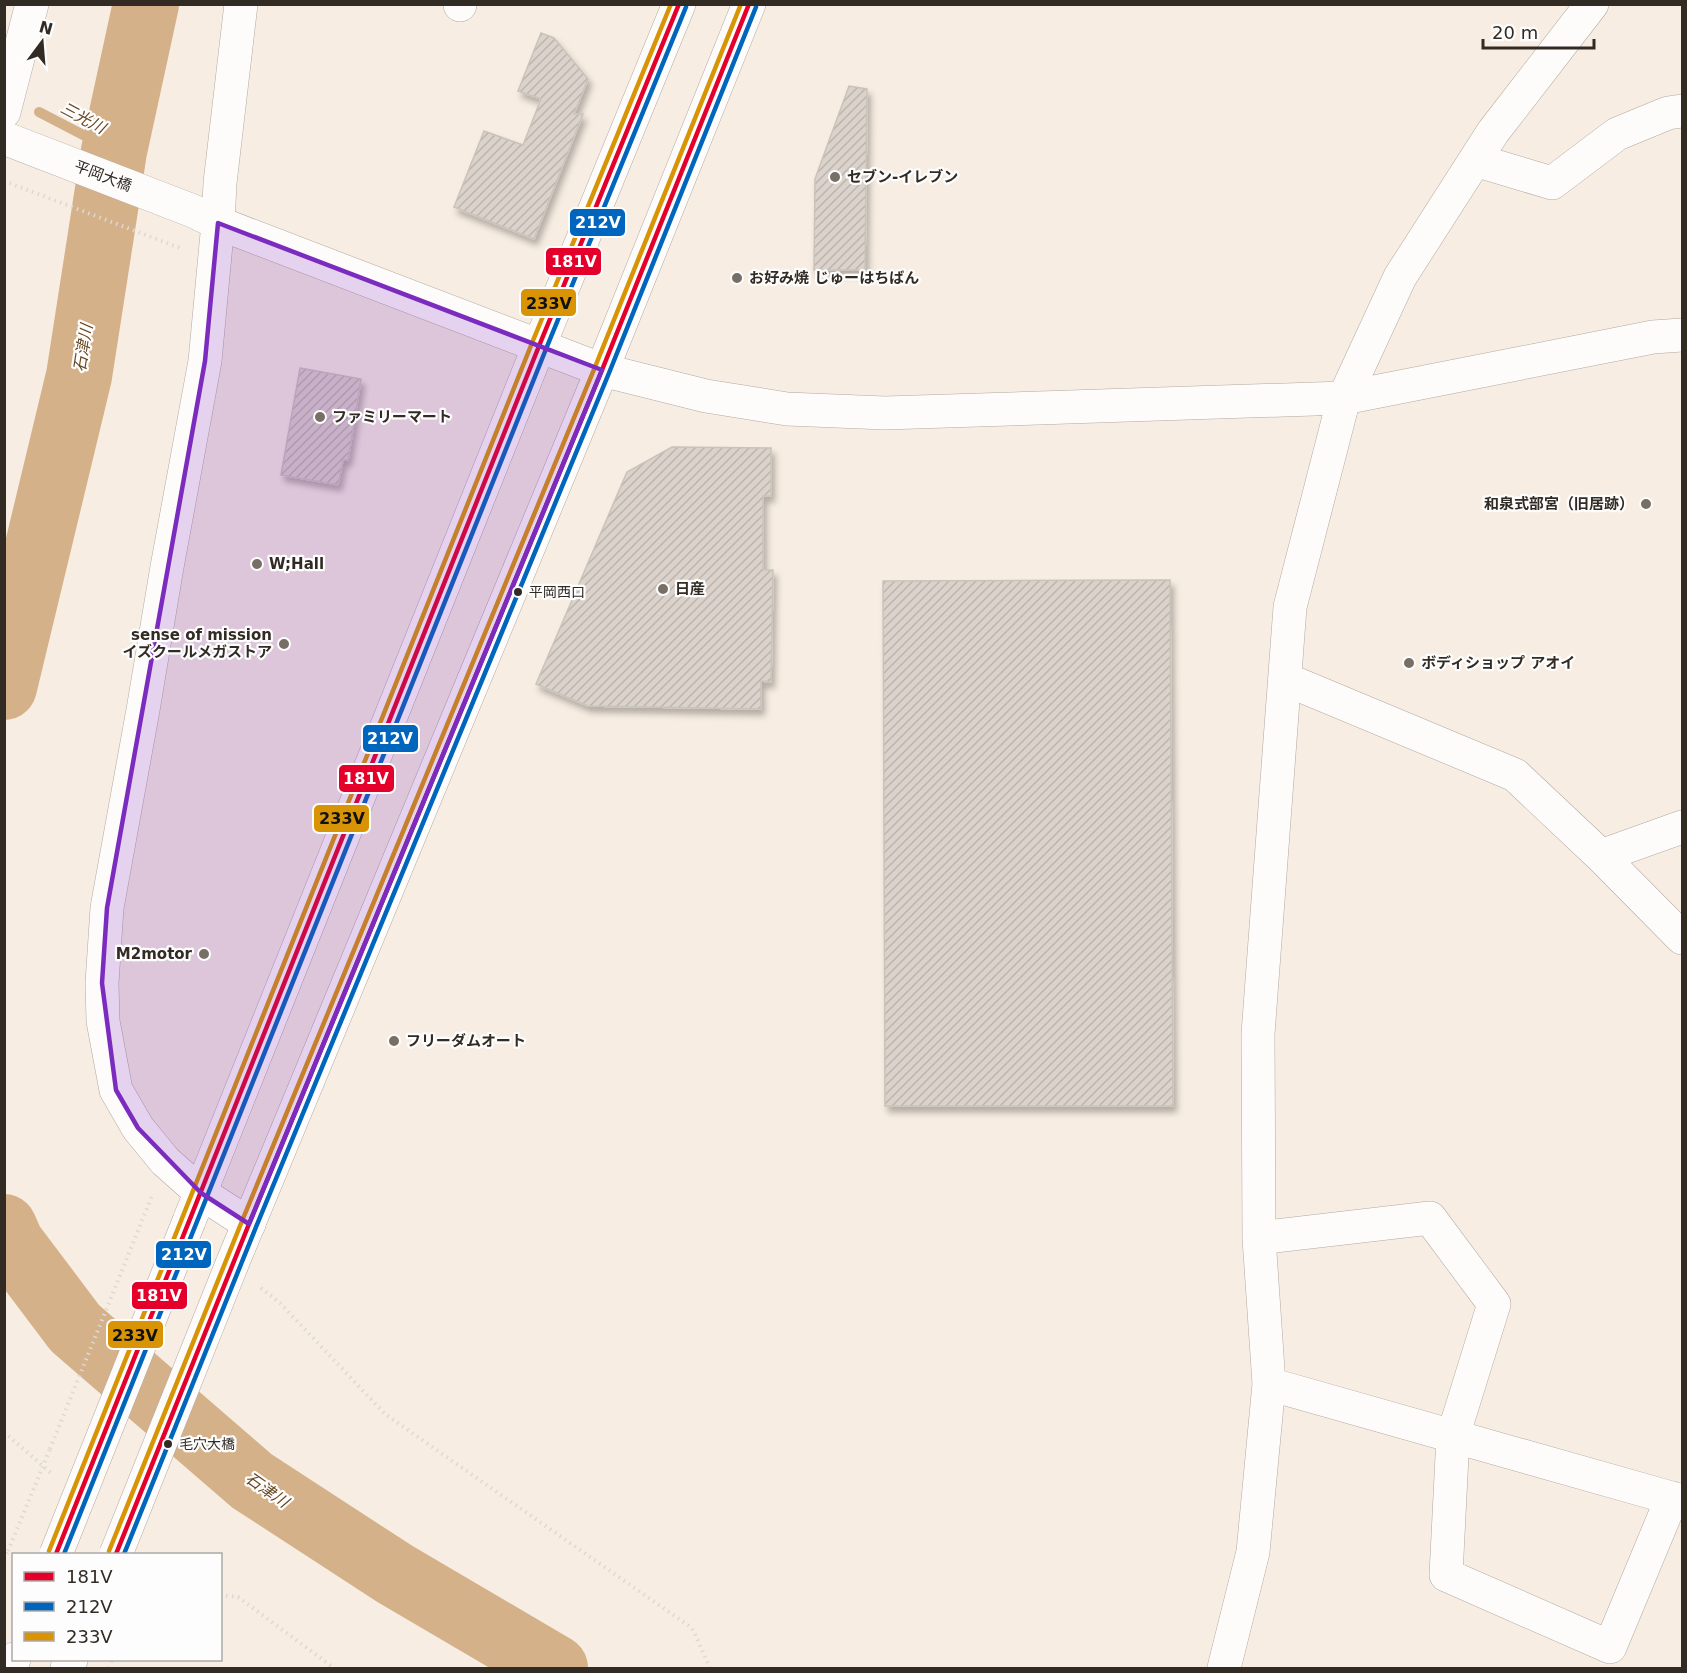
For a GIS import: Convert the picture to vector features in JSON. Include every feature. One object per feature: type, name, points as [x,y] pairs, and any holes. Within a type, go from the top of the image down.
[{"type":"street","points":[[241,4],[220,183],[205,217],[205,361],[106,908],[102,983],[103,1021],[116,1090],[138,1128],[165,1161],[195,1207],[249,1224]]},
{"type":"street","points":[[56,1553],[539,346],[679,4]]},
{"type":"street","points":[[116,1553],[232,1264],[603,370],[749,4]]},
{"type":"street","points":[[1224,1668],[1253,1552],[1269,1384],[1259,1238],[1258,1034],[1290,607],[1344,398],[1400,277],[1493,132],[1592,4]]},
{"type":"street","points":[[8,130],[29,7]]},
{"type":"street","points":[[1475,160],[1552,183],[1617,134],[1668,113],[1683,111]]},
{"type":"street","name":"平岡大橋","points":[[8,130],[205,217],[603,370],[706,396],[787,409],[885,413],[1344,398],[1653,337],[1683,335]]},
{"type":"street","points":[[1285,679],[1515,775],[1683,938]]},
{"type":"street","points":[[1601,856],[1683,827]]},
{"type":"street","points":[[1259,1238],[1430,1218],[1494,1304],[1453,1436],[1446,1575],[1610,1647],[1677,1500],[1453,1436],[1269,1384]]},
{"type":"path","points":[[5,181],[190,252]]},
{"type":"path","points":[[4,1559],[154,1192]]},
{"type":"path","points":[[232,1264],[280,1304],[385,1414],[692,1628],[710,1668]]},
{"type":"path","points":[[222,1595],[238,1597],[334,1668]]},
{"type":"highlighted area","points":[[218,223],[602,370],[249,1224],[201,1193],[138,1128],[116,1090],[102,983],[107,908],[205,361]]},
{"type":"building","points":[[541,33],[554,38],[588,79],[574,114],[583,114],[534,239],[454,207],[484,131],[523,145],[541,99],[518,91]]},
{"type":"building","points":[[849,86],[867,89],[865,270],[814,270],[815,179]]},
{"type":"building","points":[[300,368],[361,379],[348,460],[343,460],[338,485],[281,475]]},
{"type":"building","points":[[672,447],[771,448],[771,496],[763,496],[763,570],[773,570],[771,682],[761,681],[761,709],[588,706],[536,684],[627,472]]},
{"type":"building","points":[[1170,580],[1173,1106],[885,1106],[883,581]]},
{"type":"waterway","name":"石津川","points":[[4,687],[79,376],[114,151],[146,4]]},
{"type":"waterway","name":"三光川","points":[[39,112],[114,151]]},
{"type":"waterway","name":"石津川","points":[[4,1227],[11,1243],[75,1328],[252,1481],[395,1574],[555,1668]]},
{"type":"transit line","name":"233V","points":[[49,1551],[532,343],[671,4]]},
{"type":"transit line","name":"181V","points":[[56,1553],[539,346],[679,4]]},
{"type":"transit line","name":"233V","points":[[109,1551],[242,1221],[595,367],[741,4]]},
{"type":"transit line","name":"181V","points":[[116,1553],[249,1224],[602,370],[749,4]]},
{"type":"transit line","name":"212V","points":[[64,1553],[546,349],[686,7]]},
{"type":"transit line","name":"212V","points":[[124,1553],[256,1227],[609,373],[756,7]]},
{"type":"place","name":"セブン-イレブン","points":[[835,177]]},
{"type":"place","name":"お好み焼 じゅーはちばん","points":[[737,278]]},
{"type":"place","name":"ファミリーマート","points":[[320,417]]},
{"type":"place","name":"和泉式部宮（旧居跡）","points":[[1646,504]]},
{"type":"place","name":"W;Hall","points":[[257,564]]},
{"type":"place","name":"日産","points":[[663,589]]},
{"type":"place","name":"平岡西口","points":[[518,592]]},
{"type":"place","name":"sense of mission イズクールメガストア","points":[[284,644]]},
{"type":"place","name":"ボディショップ アオイ","points":[[1409,663]]},
{"type":"place","name":"M2motor","points":[[204,954]]},
{"type":"place","name":"フリーダムオート","points":[[394,1041]]},
{"type":"place","name":"毛穴大橋","points":[[168,1444]]}]
